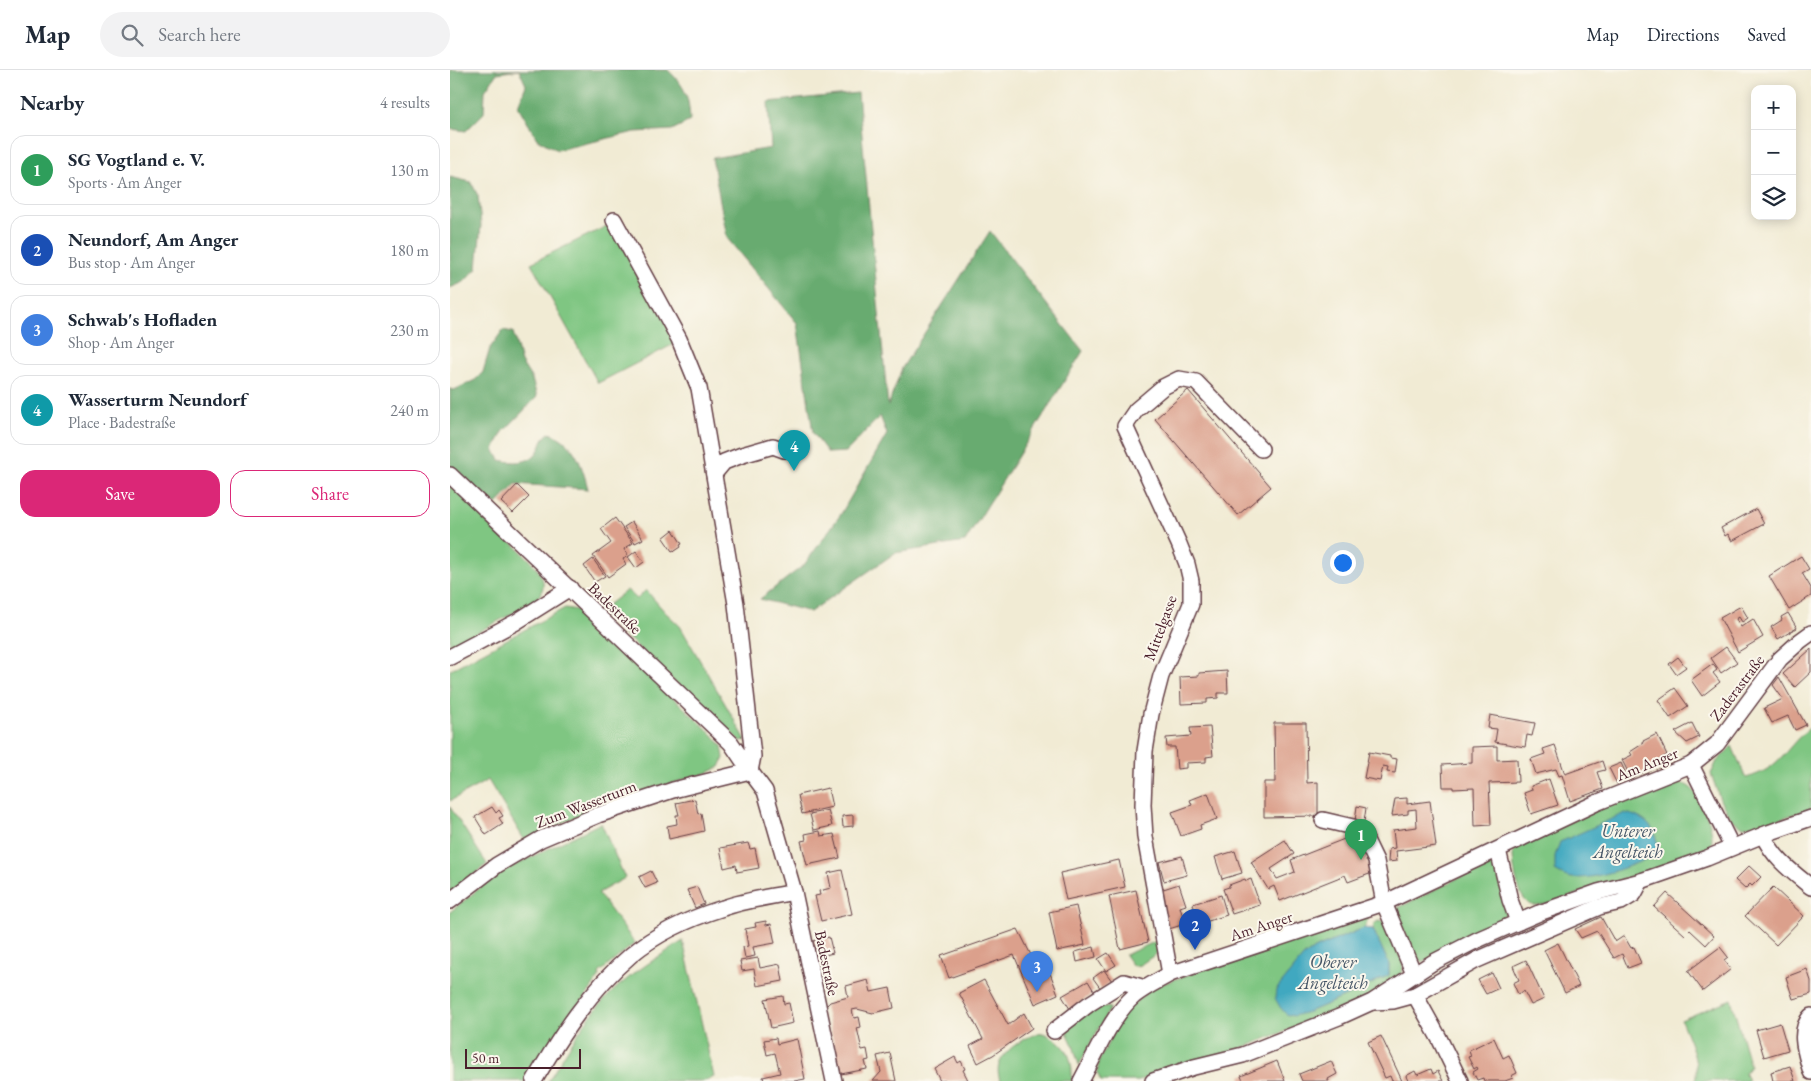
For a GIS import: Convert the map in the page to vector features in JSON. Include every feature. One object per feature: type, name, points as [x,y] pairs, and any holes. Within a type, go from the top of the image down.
[{"type":"street","points":[[614,220],[679,339],[699,388],[737,614],[753,756],[750,771]]},
{"type":"street","name":"Mittelgasse","points":[[1170,974],[1145,837],[1143,805],[1145,751],[1151,714],[1161,676],[1191,604],[1191,581],[1179,544],[1125,426],[1136,410],[1163,387],[1179,379],[1196,382],[1261,449]]},
{"type":"street","points":[[714,474],[724,462],[742,455],[773,446],[784,450]]},
{"type":"street","name":"Badestraße","points":[[450,475],[731,743],[765,790],[794,892],[834,1081]]},
{"type":"street","points":[[450,657],[524,617],[570,588]]},
{"type":"street","name":"Zaderastraße","points":[[1691,765],[1717,744],[1780,659],[1811,633]]},
{"type":"street","name":"Am Anger","points":[[1082,1081],[1118,1014],[1133,997],[1170,974],[1384,903],[1596,803],[1691,765],[1732,847]]},
{"type":"street","name":"Zum Wasserturm","points":[[450,901],[498,865],[541,839],[598,815],[673,790],[750,771]]},
{"type":"street","points":[[1153,1081],[1194,1066],[1243,1055],[1339,1017],[1372,1002],[1432,963],[1518,922],[1598,892],[1641,881],[1707,858],[1811,818]]},
{"type":"street","points":[[1323,820],[1353,828],[1363,834],[1376,861],[1384,903],[1414,974]]},
{"type":"street","points":[[1763,835],[1770,849],[1784,865],[1811,887]]},
{"type":"street","points":[[1498,850],[1510,900],[1518,922]]},
{"type":"street","points":[[1372,1002],[1392,1001],[1415,995],[1477,960],[1599,907],[1621,902],[1634,894],[1641,881]]},
{"type":"street","points":[[534,1081],[580,1008],[632,954],[664,933],[724,907],[794,892]]},
{"type":"street","points":[[1054,1030],[1089,1004],[1124,982],[1145,988]]},
{"type":"street","points":[[1415,995],[1460,1081]]},
{"type":"street","points":[[1811,1016],[1803,1030],[1811,1072]]},
{"type":"green space","points":[[450,70],[519,70],[497,73],[485,91],[484,113],[466,131],[450,129]]},
{"type":"green space","points":[[519,70],[668,70],[683,87],[689,105],[690,121],[672,130],[635,132],[557,150],[537,139],[518,106],[526,85]]},
{"type":"green space","points":[[858,93],[888,406],[902,368],[990,231],[1083,351],[965,542],[895,553],[810,612],[760,599],[804,565],[841,514],[887,434],[880,416],[846,452],[828,453],[813,433],[797,323],[727,238],[712,158],[771,148],[768,102]]},
{"type":"green space","points":[[450,177],[471,182],[478,196],[481,225],[477,268],[464,282],[450,288]]},
{"type":"green space","points":[[611,224],[678,342],[598,383],[531,263]]},
{"type":"green space","points":[[503,330],[513,332],[521,362],[532,379],[537,397],[503,432],[494,449],[500,460],[521,462],[535,455],[544,438],[549,433],[565,442],[576,455],[588,489],[516,484],[496,505],[483,496],[450,465],[450,389],[454,390],[475,380],[483,372],[490,348]]},
{"type":"green space","points":[[450,483],[530,560],[541,576],[543,585],[542,591],[534,602],[450,647]]},
{"type":"green space","points":[[627,590],[637,599],[646,590],[680,626],[746,740],[740,741],[714,716],[692,699],[600,611]]},
{"type":"green space","points":[[565,608],[577,610],[592,622],[712,734],[722,746],[724,758],[720,767],[707,773],[629,796],[566,821],[525,841],[488,780],[450,801],[450,670]]},
{"type":"green space","points":[[1811,727],[1811,809],[1756,826],[1742,826],[1732,820],[1721,802],[1711,774],[1717,761],[1732,746],[1746,778],[1758,774],[1776,762]]},
{"type":"green space","points":[[1668,782],[1689,786],[1704,807],[1712,834],[1712,841],[1708,849],[1700,854],[1544,905],[1532,905],[1524,899],[1516,880],[1513,859],[1513,853],[1521,843],[1651,786]]},
{"type":"green space","points":[[450,807],[487,864],[450,893]]},
{"type":"green space","points":[[601,823],[625,878],[598,893],[635,943],[599,973],[600,976],[542,1060],[533,1064],[530,1070],[532,1073],[529,1081],[450,1081],[450,912],[491,879],[509,868]]},
{"type":"green space","points":[[1486,864],[1495,866],[1507,907],[1504,917],[1497,925],[1427,961],[1419,961],[1395,914],[1396,909]]},
{"type":"green space","points":[[1365,913],[1369,917],[1364,928],[1314,949],[1303,957],[1308,1012],[1389,975],[1389,964],[1373,929],[1374,924],[1378,921],[1383,922],[1403,963],[1403,970],[1397,980],[1366,1000],[1237,1050],[1171,1069],[1138,1081],[1101,1081],[1097,1073],[1099,1061],[1123,1013],[1153,987]]},
{"type":"green space","points":[[1159,940],[1159,952],[1140,965],[1133,966],[1125,955]]},
{"type":"green space","points":[[683,941],[714,1077],[704,1081],[548,1081],[577,1035],[611,993],[655,959]]},
{"type":"green space","points":[[1731,999],[1750,1066],[1745,1073],[1748,1081],[1695,1081],[1695,1058],[1681,1020]]},
{"type":"green space","points":[[1098,1004],[1110,1008],[1079,1065],[1066,1030]]},
{"type":"green space","points":[[1043,1033],[1063,1046],[1071,1064],[1072,1081],[1000,1081],[998,1067],[1011,1048],[1023,1040]]},
{"type":"water","name":"Unterer Angelteich","points":[[1625,813],[1640,818],[1650,826],[1656,838],[1658,854],[1606,874],[1584,878],[1571,878],[1555,871],[1555,856],[1560,842]]},
{"type":"water","name":"Oberer Angelteich","points":[[1364,928],[1373,929],[1389,964],[1389,975],[1308,1012],[1293,1016],[1286,1014],[1275,998],[1276,990],[1303,957],[1314,949]]},
{"type":"building","points":[[1188,390],[1271,487],[1238,515],[1155,419]]},
{"type":"building","points":[[517,485],[529,497],[513,513],[501,502]]},
{"type":"building","points":[[1756,509],[1764,524],[1732,541],[1728,534],[1725,536],[1721,528]]},
{"type":"building","points":[[615,518],[633,543],[624,549],[628,556],[623,559],[626,564],[608,577],[593,556],[611,543],[601,529]]},
{"type":"building","points":[[632,522],[643,539],[635,543],[624,527]]},
{"type":"building","points":[[673,530],[682,544],[675,551],[672,551],[663,538]]},
{"type":"building","points":[[636,551],[644,562],[636,568],[628,557]]},
{"type":"building","points":[[1801,556],[1809,569],[1802,573],[1811,588],[1811,596],[1789,610],[1769,576]]},
{"type":"building","points":[[593,559],[605,576],[595,582],[584,566]]},
{"type":"building","points":[[1741,606],[1748,618],[1742,622],[1739,617],[1736,619],[1741,627],[1753,619],[1763,637],[1738,652],[1720,618]]},
{"type":"building","points":[[1788,613],[1797,628],[1778,639],[1771,627],[1782,620],[1781,617]]},
{"type":"building","points":[[1726,647],[1737,662],[1721,673],[1711,658]]},
{"type":"building","points":[[1811,649],[1811,672],[1795,687],[1783,674]]},
{"type":"building","points":[[1678,657],[1686,667],[1676,674],[1669,664]]},
{"type":"building","points":[[1713,664],[1717,670],[1713,673],[1720,682],[1702,696],[1691,680]]},
{"type":"building","points":[[1227,671],[1228,693],[1218,693],[1218,698],[1207,699],[1207,703],[1181,704],[1180,677],[1199,676],[1199,673]]},
{"type":"building","points":[[1779,677],[1806,725],[1795,730],[1788,716],[1772,723],[1764,708],[1783,699],[1773,685]]},
{"type":"building","points":[[1675,688],[1688,706],[1670,718],[1658,700]]},
{"type":"building","points":[[1490,715],[1535,723],[1532,736],[1527,735],[1525,747],[1495,742],[1497,729],[1488,728]]},
{"type":"building","points":[[1274,723],[1306,723],[1307,783],[1318,782],[1318,816],[1264,817],[1264,782],[1275,782]]},
{"type":"building","points":[[1692,723],[1699,737],[1687,743],[1675,732]]},
{"type":"building","points":[[1210,727],[1213,756],[1206,757],[1206,762],[1186,763],[1186,768],[1177,769],[1175,747],[1167,747],[1166,738],[1191,736],[1190,728]]},
{"type":"building","points":[[1657,734],[1667,755],[1660,759],[1662,763],[1631,778],[1622,760],[1632,755],[1630,752],[1644,743],[1643,741]]},
{"type":"building","points":[[1555,745],[1565,774],[1602,761],[1605,770],[1597,772],[1603,789],[1570,801],[1562,775],[1559,776],[1556,769],[1536,774],[1531,759],[1545,754],[1543,749]]},
{"type":"building","points":[[1497,746],[1497,760],[1517,759],[1518,782],[1489,783],[1491,825],[1475,826],[1474,788],[1453,789],[1453,787],[1443,787],[1442,765],[1472,763],[1472,747]]},
{"type":"building","points":[[1369,752],[1397,759],[1395,773],[1387,772],[1388,767],[1383,766],[1380,781],[1364,778]]},
{"type":"building","points":[[1621,763],[1628,778],[1617,784],[1609,768]]},
{"type":"building","points":[[1549,779],[1558,805],[1531,814],[1524,793],[1532,790],[1531,786]]},
{"type":"building","points":[[828,788],[832,807],[802,814],[798,795]]},
{"type":"building","points":[[1208,793],[1217,819],[1200,825],[1201,829],[1181,836],[1172,812],[1192,805],[1190,800]]},
{"type":"building","points":[[1407,798],[1407,804],[1430,801],[1436,846],[1396,851],[1397,861],[1388,862],[1389,849],[1395,848],[1393,830],[1417,827],[1416,809],[1408,810],[1408,814],[1392,816],[1395,799]]},
{"type":"building","points":[[695,799],[698,814],[701,813],[704,831],[669,839],[667,826],[677,824],[676,815],[679,815],[676,803]]},
{"type":"building","points":[[1357,806],[1366,808],[1364,822],[1355,821]]},
{"type":"building","points":[[492,807],[496,813],[499,810],[503,816],[499,818],[503,824],[486,835],[475,817]]},
{"type":"building","points":[[828,810],[832,826],[814,830],[810,814]]},
{"type":"building","points":[[853,815],[853,826],[843,827],[842,816]]},
{"type":"building","points":[[820,831],[821,836],[834,834],[840,858],[807,865],[801,841],[806,840],[805,834]]},
{"type":"building","points":[[1357,834],[1372,873],[1348,882],[1345,875],[1280,901],[1274,886],[1268,889],[1251,862],[1285,840],[1294,854],[1271,869],[1277,879],[1295,872],[1291,860]]},
{"type":"building","points":[[748,843],[750,849],[755,848],[759,868],[737,872],[736,865],[724,868],[720,848]]},
{"type":"building","points":[[1235,851],[1242,873],[1222,879],[1215,857]]},
{"type":"building","points":[[1182,856],[1187,875],[1164,881],[1159,862]]},
{"type":"building","points":[[1119,860],[1125,887],[1066,900],[1060,873]]},
{"type":"building","points":[[1749,866],[1761,877],[1752,886],[1750,884],[1745,889],[1735,880]]},
{"type":"building","points":[[842,870],[852,914],[821,921],[815,896],[820,895],[819,891],[831,888],[828,873]]},
{"type":"building","points":[[651,871],[657,883],[645,888],[639,877]]},
{"type":"building","points":[[1245,879],[1246,881],[1251,879],[1260,905],[1232,914],[1223,889]]},
{"type":"building","points":[[1179,884],[1186,905],[1180,907],[1185,924],[1169,929],[1157,891]]},
{"type":"building","points":[[697,887],[704,904],[695,908],[687,890]]},
{"type":"building","points":[[1773,887],[1804,916],[1776,945],[1745,916]]},
{"type":"building","points":[[1136,890],[1148,942],[1120,949],[1109,896]]},
{"type":"building","points":[[1667,893],[1714,936],[1706,945],[1690,930],[1685,935],[1654,907]]},
{"type":"building","points":[[1221,895],[1227,915],[1199,924],[1193,904]]},
{"type":"building","points":[[1076,906],[1085,945],[1057,951],[1049,912]]},
{"type":"building","points":[[1601,917],[1615,942],[1624,936],[1631,948],[1634,947],[1641,963],[1628,968],[1622,954],[1614,958],[1597,931],[1581,938],[1575,929]]},
{"type":"building","points":[[766,921],[766,925],[771,924],[775,943],[753,947],[755,956],[745,958],[743,947],[748,946],[745,929],[756,927],[755,923]]},
{"type":"building","points":[[1018,929],[1039,971],[1043,969],[1046,975],[1050,973],[1058,994],[1035,1004],[1014,955],[949,978],[941,956]]},
{"type":"building","points":[[829,937],[833,953],[817,957],[813,941]]},
{"type":"building","points":[[1558,943],[1579,986],[1565,993],[1544,950]]},
{"type":"building","points":[[1094,947],[1096,957],[1077,962],[1075,952]]},
{"type":"building","points":[[1720,947],[1728,957],[1724,960],[1731,969],[1703,991],[1688,971]]},
{"type":"building","points":[[1108,953],[1116,965],[1106,971],[1098,959]]},
{"type":"building","points":[[758,958],[760,968],[780,964],[783,981],[757,986],[754,969],[742,971],[740,961]]},
{"type":"building","points":[[1526,960],[1544,999],[1531,1005],[1524,991],[1518,994],[1513,983],[1519,980],[1513,966]]},
{"type":"building","points":[[1807,969],[1811,981],[1811,994],[1793,999],[1786,977]]},
{"type":"building","points":[[1104,970],[1112,981],[1101,989],[1093,978]]},
{"type":"building","points":[[1492,973],[1499,988],[1486,994],[1478,980]]},
{"type":"building","points":[[868,980],[871,992],[890,988],[894,1008],[873,1013],[857,1009],[852,1010],[854,1018],[859,1017],[861,1027],[857,1028],[862,1050],[867,1049],[869,1060],[865,1061],[867,1069],[841,1074],[825,1007],[830,1002],[848,997],[846,986]]},
{"type":"building","points":[[984,980],[1008,1025],[1024,1013],[1032,1028],[978,1063],[970,1046],[983,1039],[959,993]]},
{"type":"building","points":[[1088,981],[1094,991],[1070,1009],[1062,996]]},
{"type":"building","points":[[783,996],[784,1004],[789,1003],[793,1023],[771,1028],[765,999]]},
{"type":"building","points":[[1780,1023],[1788,1050],[1764,1057],[1756,1030]]},
{"type":"building","points":[[1381,1036],[1402,1081],[1392,1081],[1390,1076],[1385,1078],[1368,1042]]},
{"type":"building","points":[[776,1038],[777,1044],[797,1039],[805,1079],[764,1081],[763,1077],[780,1073],[775,1053],[767,1055],[764,1040]]},
{"type":"building","points":[[1494,1038],[1503,1058],[1509,1055],[1517,1073],[1511,1076],[1513,1078],[1505,1081],[1484,1081],[1483,1078],[1477,1080],[1473,1072],[1478,1069],[1477,1067],[1474,1069],[1468,1057],[1471,1056],[1469,1050]]},
{"type":"building","points":[[890,1053],[896,1081],[873,1081],[881,1072],[877,1056]]},
{"type":"building","points":[[955,1057],[958,1063],[961,1061],[968,1080],[940,1081],[934,1069]]},
{"type":"building","points":[[1277,1061],[1285,1081],[1243,1081],[1241,1076]]},
{"type":"building","points":[[1331,1061],[1337,1074],[1328,1079],[1329,1081],[1302,1081],[1299,1074]]},
{"type":"building","points":[[1790,1066],[1795,1081],[1773,1081],[1771,1072]]},
{"type":"building","points":[[1431,1069],[1433,1074],[1438,1071],[1443,1081],[1408,1081],[1406,1076],[1415,1071],[1417,1075]]},
{"type":"place","name":"Wasserturm Neundorf","points":[[794,471]]},
{"type":"place","name":"SG Vogtland e. V.","points":[[1361,860]]},
{"type":"place","name":"Neundorf, Am Anger","points":[[1195,950]]},
{"type":"place","name":"Schwab's Hofladen","points":[[1037,992]]}]
